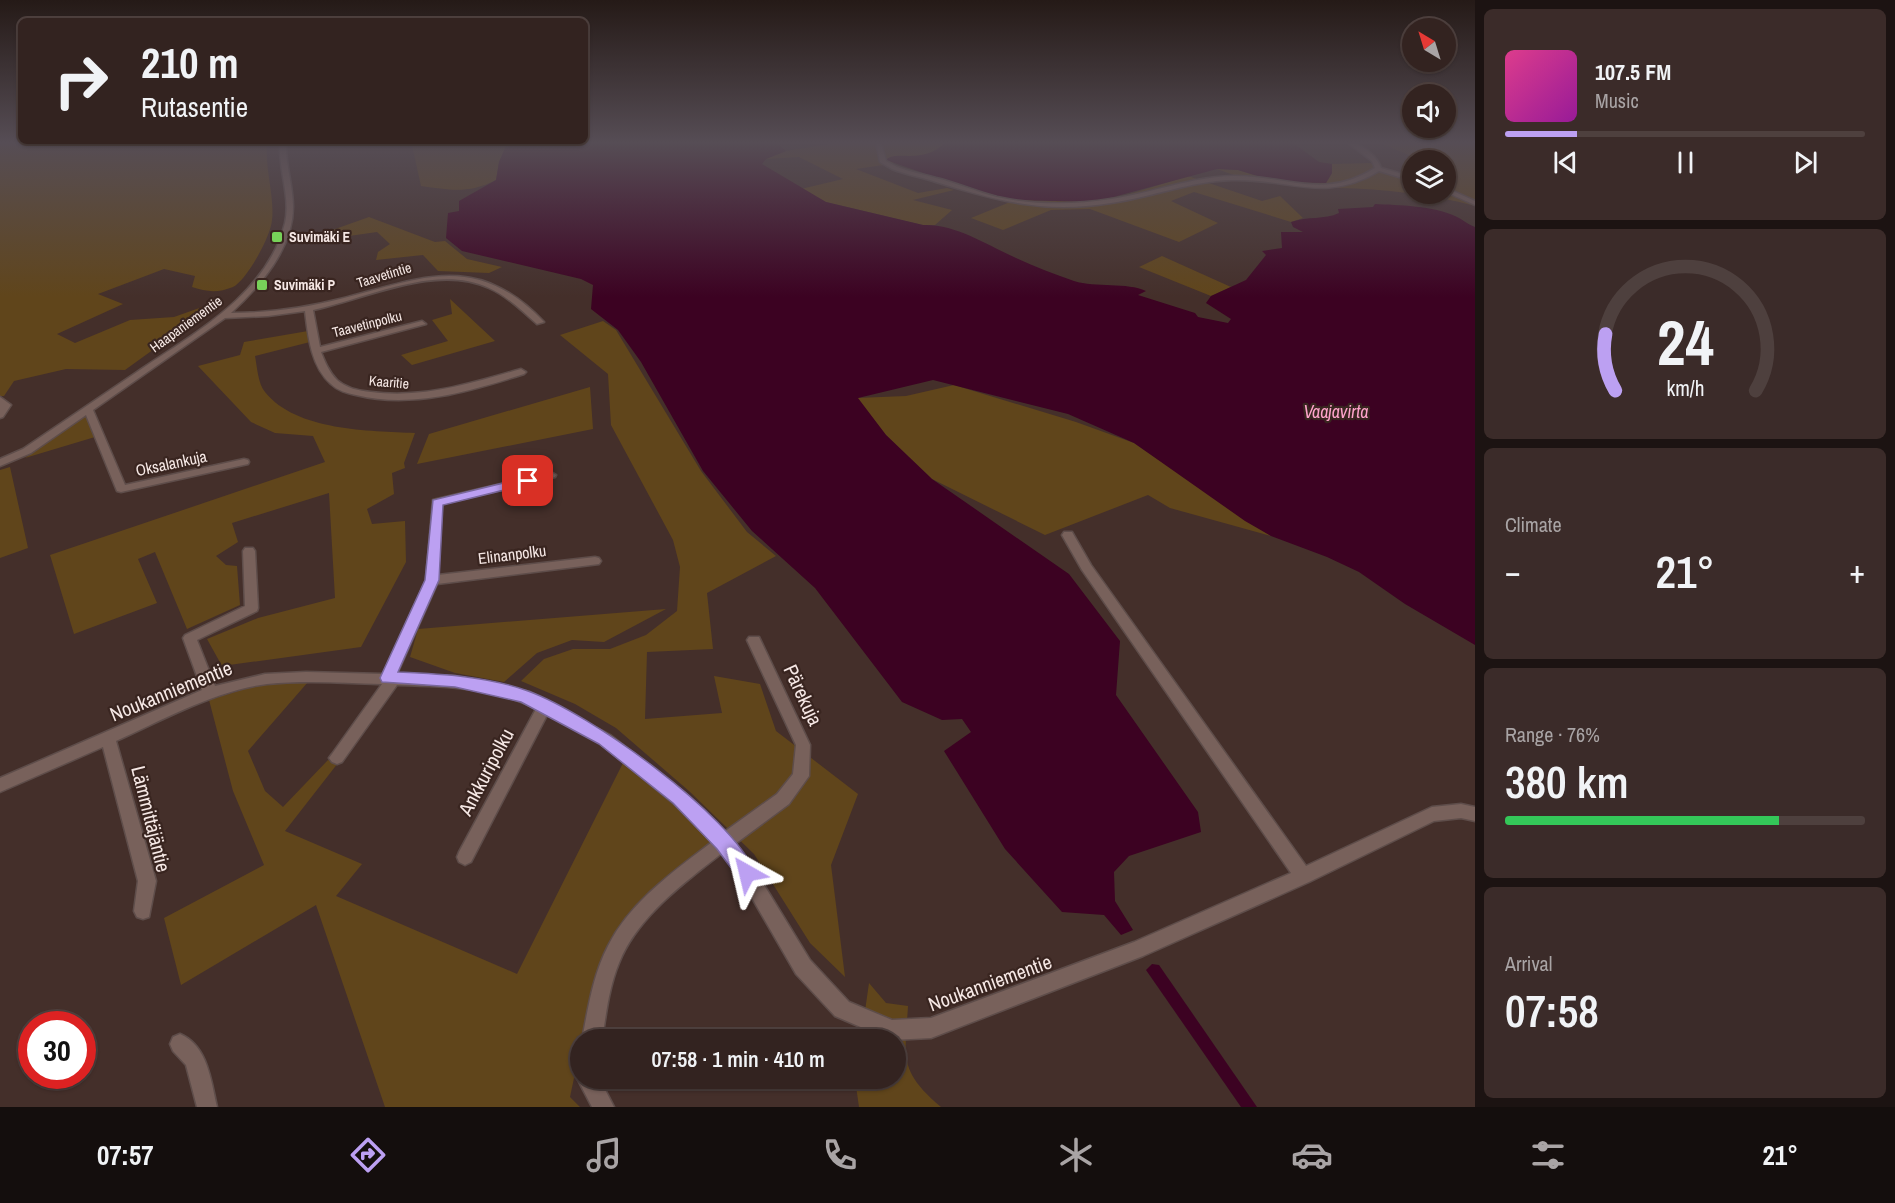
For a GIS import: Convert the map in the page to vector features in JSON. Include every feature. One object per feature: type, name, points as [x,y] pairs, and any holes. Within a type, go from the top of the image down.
[{"type":"street","name":"Haapaniementie","points":[[0,463],[27,451],[224,316],[249,289],[285,236],[290,207],[287,194]]},
{"type":"street","points":[[982,194],[1000,199],[1071,204],[1111,202],[1145,194]]},
{"type":"street","points":[[1456,194],[1475,203]]},
{"type":"street","name":"Taavetintie","points":[[224,316],[309,308],[363,296],[421,278],[450,278],[493,287],[540,322]]},
{"type":"street","name":"Kaaritie","points":[[309,308],[317,350],[329,378],[338,386],[378,397],[410,399],[440,395],[521,372]]},
{"type":"street","name":"Taavetinpolku","points":[[317,350],[423,324]]},
{"type":"street","points":[[0,400],[6,405],[0,415]]},
{"type":"street","name":"Oksalankuja","points":[[85,411],[90,412],[121,489],[244,462]]},
{"type":"street","points":[[338,758],[391,678],[432,580],[437,502],[551,475]]},
{"type":"street","points":[[1068,535],[1086,567],[1303,876]]},
{"type":"street","points":[[210,693],[190,638],[252,608],[249,551]]},
{"type":"street","name":"Elinanpolku","points":[[432,580],[595,561]]},
{"type":"street","name":"Pärekuja","points":[[594,1029],[598,999],[617,945],[640,912],[724,843],[783,799],[801,776],[803,745],[753,640]]},
{"type":"street","name":"Noukanniementie","points":[[0,785],[210,693],[265,679],[391,678],[455,681],[525,696],[604,739],[679,798],[724,843],[747,873],[803,967],[842,1009],[892,1030],[931,1028],[1137,950],[1303,876],[1432,814],[1461,811],[1475,814]]},
{"type":"street","name":"Ankkuripolku","points":[[465,857],[544,707]]},
{"type":"street","name":"Lämmittäjäntie","points":[[108,738],[147,881],[143,911]]},
{"type":"street","points":[[180,1044],[195,1060],[207,1107]]},
{"type":"street","points":[[593,1089],[604,1107]]},
{"type":"shaded area","points":[[0,194],[271,194],[271,227],[251,267],[233,287],[217,291],[197,289],[192,287],[195,276],[164,269],[98,294],[123,304],[57,334],[75,343],[130,320],[174,317],[222,300],[125,370],[66,369],[14,381],[4,396],[0,396]]},
{"type":"shaded area","points":[[810,194],[939,194],[913,200],[952,210],[935,225],[923,225],[826,202]]},
{"type":"shaded area","points":[[1131,194],[1190,194],[1171,201],[1218,223],[1179,242],[1090,209],[1051,210],[1003,230],[971,218],[1015,200],[1095,202]]},
{"type":"shaded area","points":[[1199,194],[1240,194],[1262,201],[1280,196],[1303,218],[1291,222]]},
{"type":"shaded area","points":[[1456,194],[1475,194],[1475,206],[1456,201]]},
{"type":"shaded area","points":[[369,217],[435,242],[445,241],[467,259],[502,267],[489,273],[438,271],[423,255],[376,260],[378,252],[390,244],[377,232],[349,236],[338,243],[324,233]]},
{"type":"shaded area","points":[[1162,256],[1231,287],[1211,296],[1139,267]]},
{"type":"shaded area","points":[[450,299],[495,341],[412,365],[401,355],[448,341],[432,320],[452,314]]},
{"type":"shaded area","points":[[603,321],[616,330],[701,471],[747,532],[776,556],[707,593],[713,649],[647,652],[645,719],[722,713],[714,676],[760,684],[776,731],[858,794],[831,865],[845,977],[810,943],[754,854],[689,791],[616,728],[575,704],[521,681],[544,659],[573,649],[610,649],[646,635],[677,611],[680,567],[673,540],[611,425],[608,374],[560,335]]},
{"type":"shaded area","points":[[308,331],[310,342],[255,356],[263,389],[278,405],[314,422],[356,429],[415,433],[404,463],[405,468],[392,473],[394,494],[367,509],[372,524],[405,521],[406,562],[361,647],[222,666],[207,639],[258,618],[335,598],[329,493],[232,523],[238,542],[216,556],[226,565],[237,566],[240,605],[187,629],[155,552],[138,559],[157,603],[74,634],[50,555],[325,462],[313,436],[275,433],[251,422],[198,366],[240,355],[244,342]]},
{"type":"shaded area","points":[[954,385],[1076,422],[1134,443],[1271,536],[1170,508],[1148,495],[1045,535],[932,479],[886,435],[857,398],[906,396]]},
{"type":"shaded area","points":[[590,387],[593,429],[417,464],[429,434]]},
{"type":"shaded area","points":[[86,416],[95,437],[25,458]]},
{"type":"shaded area","points":[[10,467],[28,548],[0,558],[0,470]]},
{"type":"shaded area","points":[[666,609],[604,642],[572,640],[537,653],[504,682],[455,673],[410,657],[418,629]]},
{"type":"shaded area","points":[[308,682],[248,751],[265,791],[283,807],[328,760],[338,763],[285,831],[362,864],[336,896],[517,974],[624,761],[675,802],[715,842],[635,909],[591,998],[584,1029],[570,1029],[570,1097],[580,1107],[385,1107],[316,905],[181,985],[164,918],[264,865],[233,791],[209,700],[264,683]]},
{"type":"shaded area","points":[[869,983],[886,1003],[908,1006],[906,1039],[906,1029],[862,1029]]},
{"type":"shaded area","points":[[906,1051],[907,1062],[917,1083],[941,1107],[859,1107],[856,1089],[906,1089]]},
{"type":"water","name":"Vaajavirta","points":[[472,194],[812,194],[826,202],[923,225],[959,231],[1029,264],[1074,281],[1138,288],[1146,291],[1138,295],[1195,313],[1198,317],[1228,323],[1231,319],[1206,303],[1211,296],[1246,280],[1266,255],[1262,251],[1282,248],[1281,232],[1303,232],[1293,227],[1291,222],[1333,215],[1339,213],[1338,209],[1373,207],[1375,204],[1427,208],[1458,217],[1475,227],[1475,645],[1405,604],[1359,572],[1271,536],[1245,521],[1134,443],[1068,414],[933,380],[858,398],[886,435],[932,479],[1069,574],[1120,641],[1116,695],[1198,812],[1201,832],[1129,856],[1114,872],[1115,901],[1133,930],[1121,935],[1104,915],[1062,912],[1005,849],[944,751],[971,732],[962,719],[942,720],[902,702],[815,588],[752,531],[703,471],[641,362],[618,330],[591,309],[593,285],[581,279],[462,251],[446,238],[448,213],[459,211],[459,201]]},
{"type":"water","points":[[988,194],[1126,194],[1095,202],[1015,200]]},
{"type":"water","points":[[1152,964],[1159,965],[1257,1107],[1241,1107],[1146,970]]},
{"type":"place","name":"Suvimäki E","points":[[277,237]]},
{"type":"place","name":"Suvimäki P","points":[[262,285]]},
{"type":"route","points":[[528,481],[437,502],[432,580],[388,678],[455,681],[525,696],[604,739],[679,798],[724,843],[747,873]]}]
